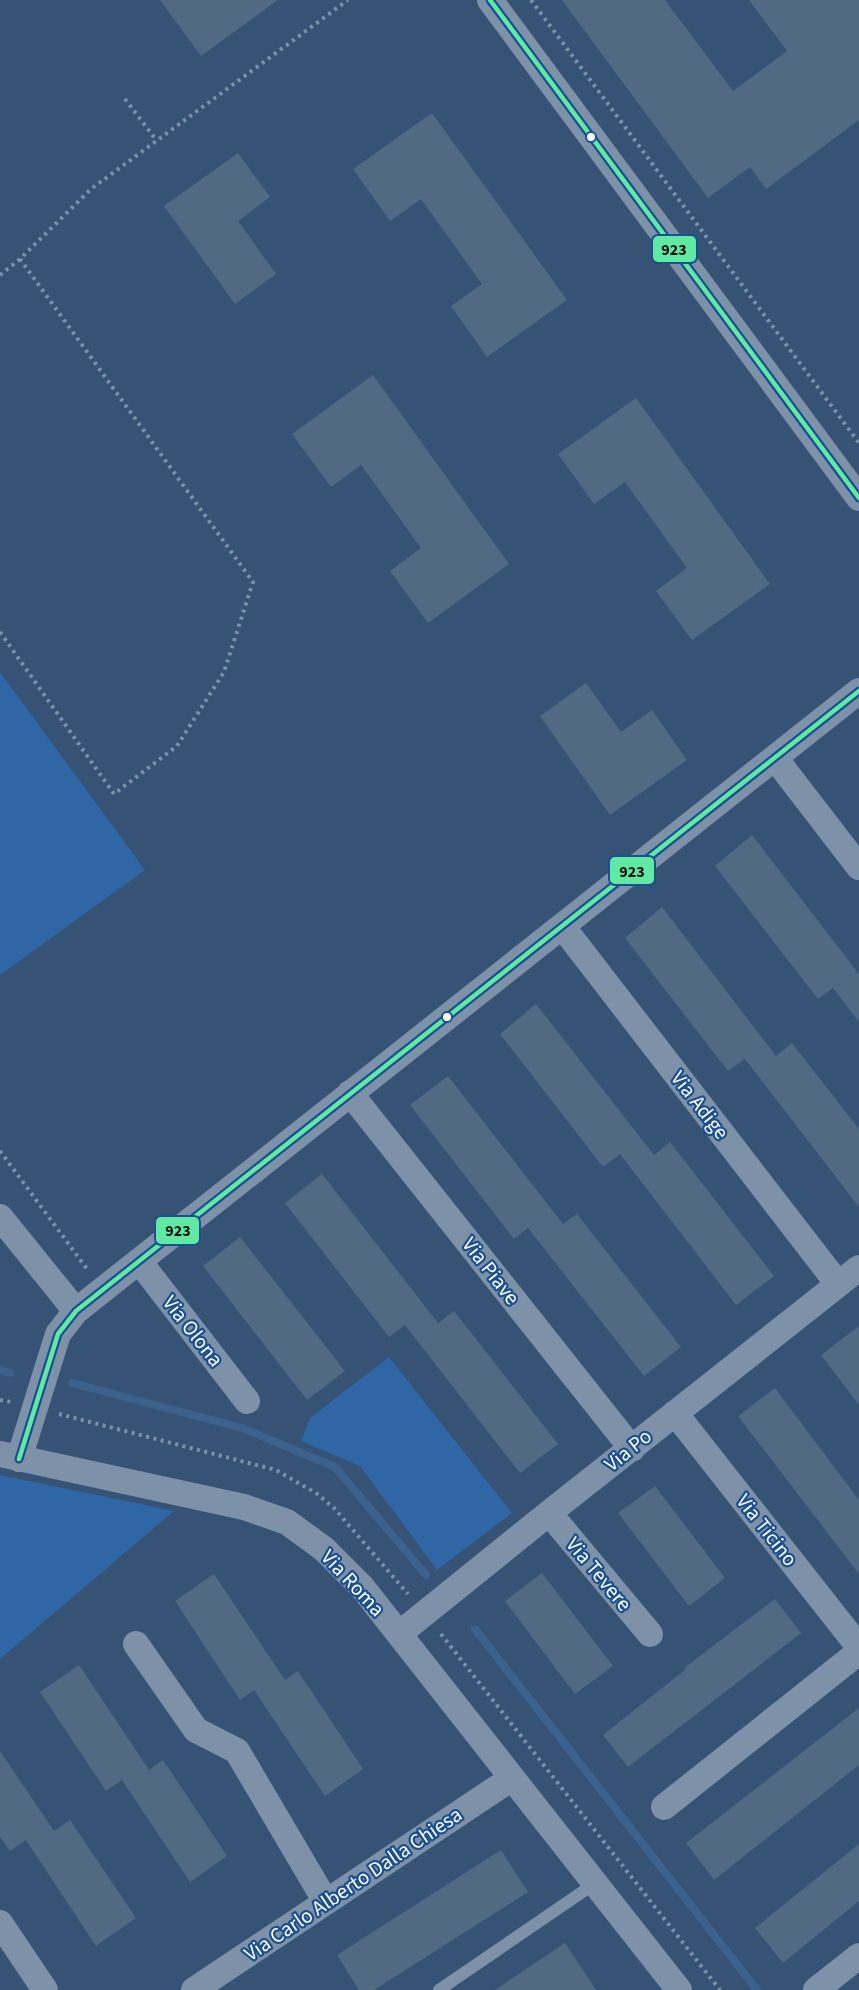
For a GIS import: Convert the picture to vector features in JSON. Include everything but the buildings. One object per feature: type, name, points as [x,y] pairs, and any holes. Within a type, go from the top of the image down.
[{"type":"street","points":[[490,0],[859,498]]},
{"type":"street","points":[[9,1457],[58,1334],[76,1311],[859,692]]},
{"type":"street","points":[[775,758],[859,867]]},
{"type":"street","name":"Via Adige","points":[[562,926],[838,1284]]},
{"type":"street","name":"Via Piave","points":[[350,1094],[632,1449]]},
{"type":"street","points":[[0,1217],[76,1311]]},
{"type":"street","name":"Via Olona","points":[[139,1261],[247,1401]]},
{"type":"street","name":"Via Po","points":[[399,1635],[549,1513],[859,1268]]},
{"type":"street","name":"Via Ticino","points":[[675,1413],[859,1647]]},
{"type":"street","name":"Via Roma","points":[[9,1457],[244,1507],[287,1522],[324,1549],[362,1587],[679,1990]]},
{"type":"street","name":"Via Tevere","points":[[549,1513],[650,1634]]},
{"type":"street","points":[[136,1644],[196,1730],[237,1751],[326,1902]]},
{"type":"street","points":[[664,1807],[859,1652]]},
{"type":"street","name":"Via Carlo Alberto Dalla Chiesa","points":[[194,1990],[512,1778]]},
{"type":"street","points":[[0,1923],[45,1990]]},
{"type":"street","points":[[816,1990],[859,1956]]},
{"type":"lane","points":[[439,1990],[594,1884]]},
{"type":"path","points":[[0,274],[20,259],[91,189],[348,0]]},
{"type":"path","points":[[531,0],[859,443]]},
{"type":"path","points":[[125,99],[157,141]]},
{"type":"path","points":[[0,632],[114,794],[177,746],[224,672],[253,582],[20,259]]},
{"type":"path","points":[[0,1151],[102,1289]]},
{"type":"shaded area","points":[[0,672],[145,870],[0,975]]},
{"type":"shaded area","points":[[389,1357],[512,1513],[437,1570],[360,1466],[301,1441],[310,1418]]},
{"type":"shaded area","points":[[0,1475],[174,1511],[0,1659]]},
{"type":"waterway","points":[[0,1370],[10,1373]]},
{"type":"waterway","points":[[72,1383],[242,1428],[335,1467],[426,1575]]},
{"type":"waterway","points":[[475,1629],[757,1990]]},
{"type":"transit line","name":"923","points":[[490,0],[859,498]]},
{"type":"transit line","name":"923","points":[[19,1459],[58,1334],[76,1311],[859,691]]}]
